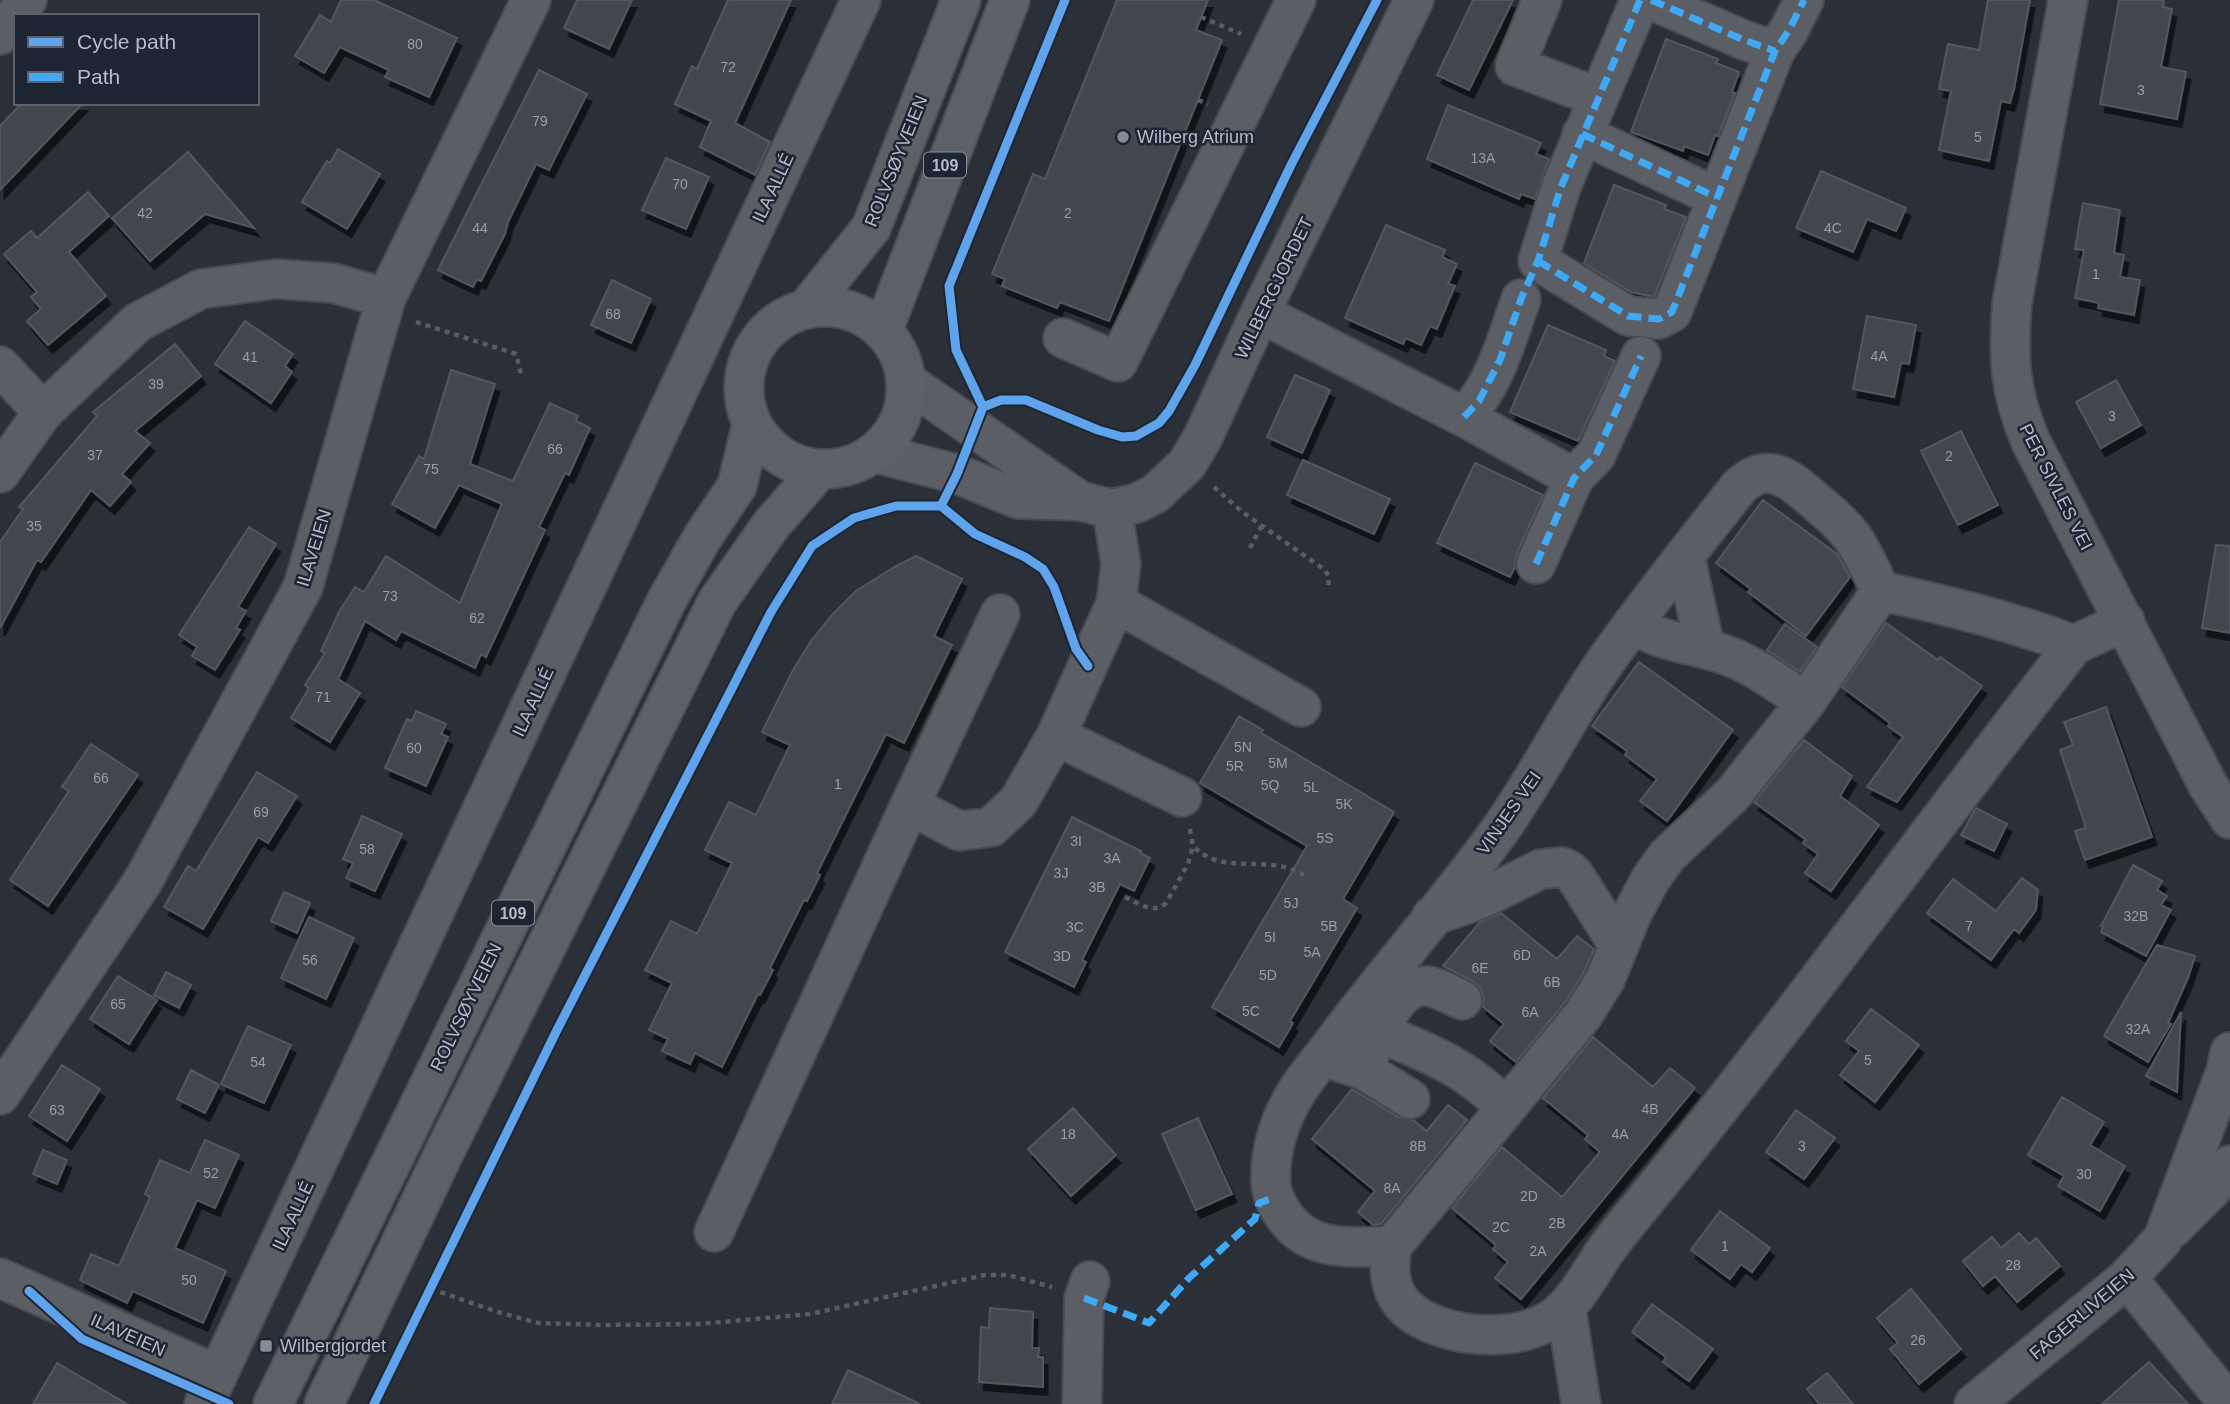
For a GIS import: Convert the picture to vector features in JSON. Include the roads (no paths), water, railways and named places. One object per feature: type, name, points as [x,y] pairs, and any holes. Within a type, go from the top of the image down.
[{"type":"main road","name":"ROLVSØYVEIEN","points":[[807,308],[871,228],[961,0]]},
{"type":"main road","name":"109","points":[[883,330],[1010,0]]},
{"type":"main road","name":"109","points":[[807,308],[848,309],[883,330],[900,353],[907,382],[900,421],[875,453],[849,466],[820,469],[799,466],[780,456],[764,442],[752,424],[743,396],[746,366],[758,340],[780,320],[807,308]]},
{"type":"main road","name":"ROLVSØYVEIEN","points":[[273,1404],[666,602],[702,538],[737,486],[752,424]]},
{"type":"main road","name":"109","points":[[324,1404],[450,1141],[717,602],[771,525],[820,469]]},
{"type":"street","points":[[16,14],[27,0]]},
{"type":"street","name":"ILAVEIEN","points":[[0,1096],[143,881],[303,587],[384,305],[531,0]]},
{"type":"street","name":"ILA ALLÉ","points":[[211,1390],[861,0]]},
{"type":"street","points":[[1063,338],[1118,362],[1296,0]]},
{"type":"street","name":"WILBERGJORDET","points":[[875,453],[957,474],[1018,499],[1096,505],[1137,503],[1155,494],[1187,464],[1203,437],[1260,313],[1414,0]]},
{"type":"street","points":[[1542,0],[1515,66],[1597,97]]},
{"type":"street","points":[[1640,0],[1561,187],[1538,261],[1628,316],[1659,319],[1672,313],[1775,51],[1804,0]]},
{"type":"street","points":[[1651,0],[1775,51]]},
{"type":"street","name":"PER SIVLES VEI","points":[[2068,0],[2011,303],[2010,369],[2018,412],[2208,785],[2230,819]]},
{"type":"street","points":[[0,35],[14,17]]},
{"type":"street","points":[[1582,134],[1716,197]]},
{"type":"street","points":[[0,472],[43,412],[138,322],[201,289],[276,279],[332,283],[384,305]]},
{"type":"street","points":[[1464,417],[1479,401],[1500,360],[1521,299]]},
{"type":"street","points":[[1260,313],[1464,417],[1574,478]]},
{"type":"street","points":[[1536,564],[1574,478],[1597,455],[1641,356]]},
{"type":"street","points":[[0,366],[43,412]]},
{"type":"street","points":[[907,382],[1096,505],[1121,564],[1116,603],[1056,736],[1018,802],[991,827],[960,831],[909,805]]},
{"type":"street","name":"VINJES VEI","points":[[1392,1246],[1352,1247],[1321,1244],[1304,1237],[1291,1225],[1273,1198],[1271,1166],[1283,1119],[1296,1093],[1499,832],[1531,785],[1567,721],[1633,623],[1749,478],[1762,474],[1776,474],[1790,479],[1836,519],[1853,539],[1881,591]]},
{"type":"street","points":[[1685,556],[1705,648]]},
{"type":"street","points":[[2074,645],[2049,635],[1935,603],[1881,591],[1806,702],[1733,794],[1667,856],[1650,880],[1605,979],[1583,1015],[1392,1246],[1390,1274],[1395,1294],[1403,1306],[1435,1326],[1456,1331],[1504,1334],[1529,1330],[1550,1320],[1566,1308],[1610,1244],[1694,1140],[2074,645],[2125,621]]},
{"type":"street","points":[[1116,603],[1301,707]]},
{"type":"street","points":[[714,1232],[909,805],[1000,614]]},
{"type":"street","points":[[1633,623],[1649,634],[1705,648],[1756,669],[1806,702]]},
{"type":"street","points":[[1056,736],[1182,797]]},
{"type":"street","points":[[1432,916],[1481,899],[1541,869],[1562,867],[1575,876],[1619,946]]},
{"type":"street","points":[[1364,1070],[1379,1032],[1404,994],[1411,989],[1427,986],[1462,1000]]},
{"type":"street","points":[[1379,1032],[1465,1072],[1485,1086],[1506,1108]]},
{"type":"street","name":"FAGERLIVEIEN","points":[[1974,1404],[2127,1278],[2162,1239],[2226,1071],[2230,1052]]},
{"type":"street","points":[[1324,1057],[1364,1070],[1410,1099]]},
{"type":"street","points":[[2162,1239],[2211,1190],[2230,1165]]},
{"type":"street","name":"ILAVEIEN","points":[[0,1278],[211,1390]]},
{"type":"street","points":[[2127,1278],[2229,1404]]},
{"type":"street","points":[[1082,1404],[1087,1289]]},
{"type":"street","points":[[1566,1308],[1581,1404]]},
{"type":"place","name":"Wilberg Atrium","points":[[1123,137]]},
{"type":"place","name":"Wilbergjordet","points":[[266,1346]]}]
